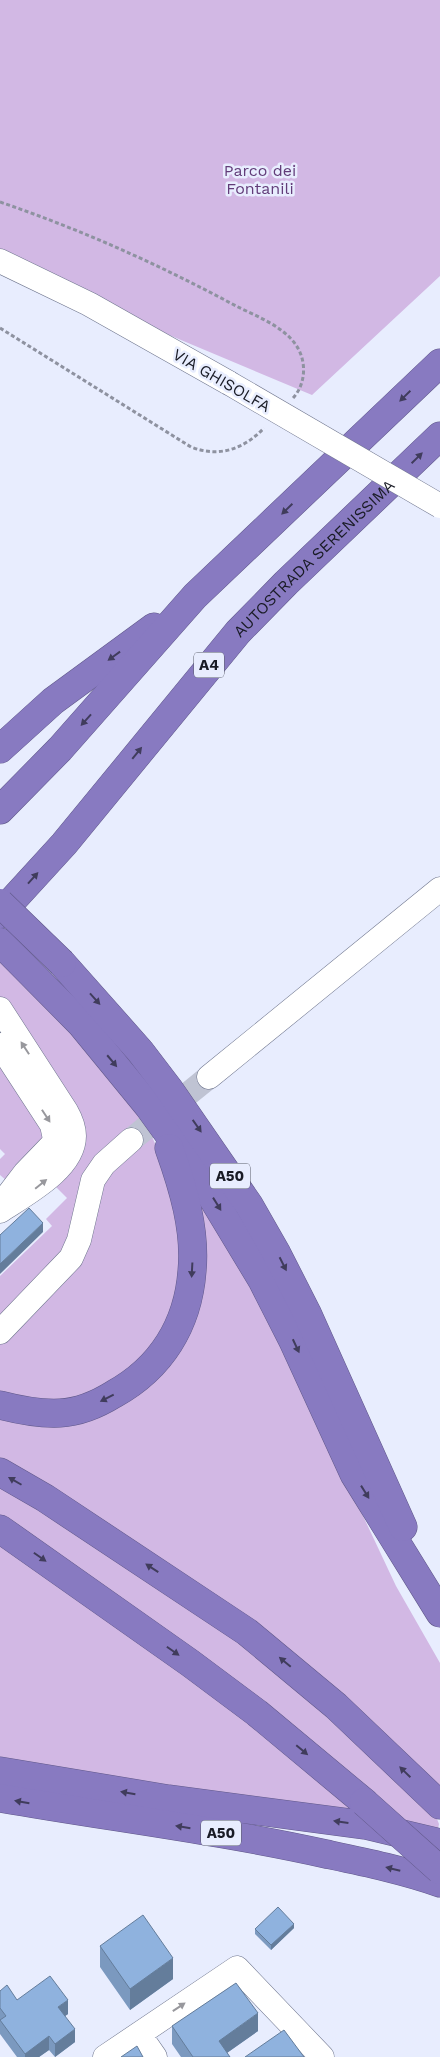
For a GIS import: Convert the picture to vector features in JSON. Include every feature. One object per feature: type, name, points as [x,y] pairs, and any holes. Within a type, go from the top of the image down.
[{"type":"highway","points":[[0,810],[60,748],[196,596],[440,363]]},
{"type":"highway","name":"AUTOSTRADA SERENISSIMA","points":[[0,914],[64,844],[238,632],[286,583],[440,436]]},
{"type":"highway","points":[[0,749],[53,700],[196,596]]},
{"type":"highway","name":"A50","points":[[0,903],[62,963],[140,1051],[221,1161],[268,1238],[307,1313],[343,1390],[440,1612]]},
{"type":"highway","points":[[0,942],[82,1024],[149,1107],[201,1178],[258,1272],[293,1341],[354,1474],[440,1612]]},
{"type":"highway","points":[[0,1405],[40,1412],[61,1413],[85,1408],[127,1387],[145,1373],[174,1337],[183,1318],[190,1287],[192,1270],[189,1221],[177,1170],[169,1148],[149,1107]]},
{"type":"highway","points":[[0,1472],[53,1504],[247,1632],[336,1706],[440,1806]]},
{"type":"highway","points":[[0,1529],[190,1663],[257,1713],[364,1802],[440,1870]]},
{"type":"highway","points":[[0,1770],[168,1799],[365,1825],[440,1843]]},
{"type":"highway","name":"A50","points":[[0,1798],[285,1845],[366,1863],[440,1883]]},
{"type":"street","name":"VIA GHISOLFA","points":[[0,261],[89,304],[440,506]]},
{"type":"street","points":[[209,1077],[440,890]]},
{"type":"street","points":[[0,1009],[66,1110],[74,1138],[72,1149],[62,1164],[38,1186],[0,1211]]},
{"type":"street","points":[[0,1045],[52,1125],[55,1138],[49,1150],[25,1174],[0,1206]]},
{"type":"street","points":[[0,1332],[71,1258],[79,1240],[93,1180],[104,1164],[131,1140]]},
{"type":"street","points":[[105,2057],[237,1968],[322,2057]]},
{"type":"street","points":[[139,2034],[155,2057]]},
{"type":"green space","name":"Parco dei Fontanili","points":[[0,0],[440,0],[440,276],[312,395],[0,264]]},
{"type":"green space","points":[[0,958],[3,958],[53,1007],[126,1091],[144,1121],[160,1155],[172,1191],[180,1229],[182,1266],[177,1302],[164,1334],[141,1363],[125,1376],[109,1386],[92,1393],[57,1401],[39,1401],[0,1396],[0,1339],[55,1285],[74,1261],[82,1248],[88,1231],[94,1195],[100,1178],[112,1163],[136,1143],[129,1135],[96,1168],[84,1194],[77,1230],[63,1260],[47,1280],[0,1326],[0,1276],[52,1226],[46,1219],[67,1198],[51,1182],[68,1166],[77,1153],[81,1139],[75,1113],[0,999]]},
{"type":"green space","points":[[0,1058],[48,1135],[7,1181],[0,1175],[0,1159],[5,1154],[0,1149]]},
{"type":"green space","points":[[201,1200],[228,1241],[300,1382],[396,1586],[440,1663],[440,1794],[334,1691],[0,1465],[0,1414],[13,1417],[160,1373]]},
{"type":"green space","points":[[0,1484],[214,1622],[369,1751],[437,1819],[438,1829],[399,1820],[0,1518]]},
{"type":"green space","points":[[0,1540],[210,1690],[357,1814],[0,1760]]},
{"type":"building","points":[[29,1208],[43,1223],[0,1264],[0,1235]]},
{"type":"building","points":[[278,1907],[294,1924],[271,1945],[255,1929]]},
{"type":"building","points":[[143,1915],[173,1958],[130,1989],[100,1946]]},
{"type":"building","points":[[50,1976],[68,2000],[58,2007],[75,2029],[55,2044],[49,2036],[25,2054],[0,2020],[6,2016],[0,2008],[0,1991],[7,1985],[17,2000]]},
{"type":"building","points":[[236,1983],[258,2013],[219,2041],[230,2057],[193,2057],[172,2026]]},
{"type":"building","points":[[284,2030],[304,2057],[245,2057]]},
{"type":"building","points":[[137,2046],[143,2057],[121,2057]]},
{"type":"tunnel","points":[[131,1140],[209,1077]]}]
